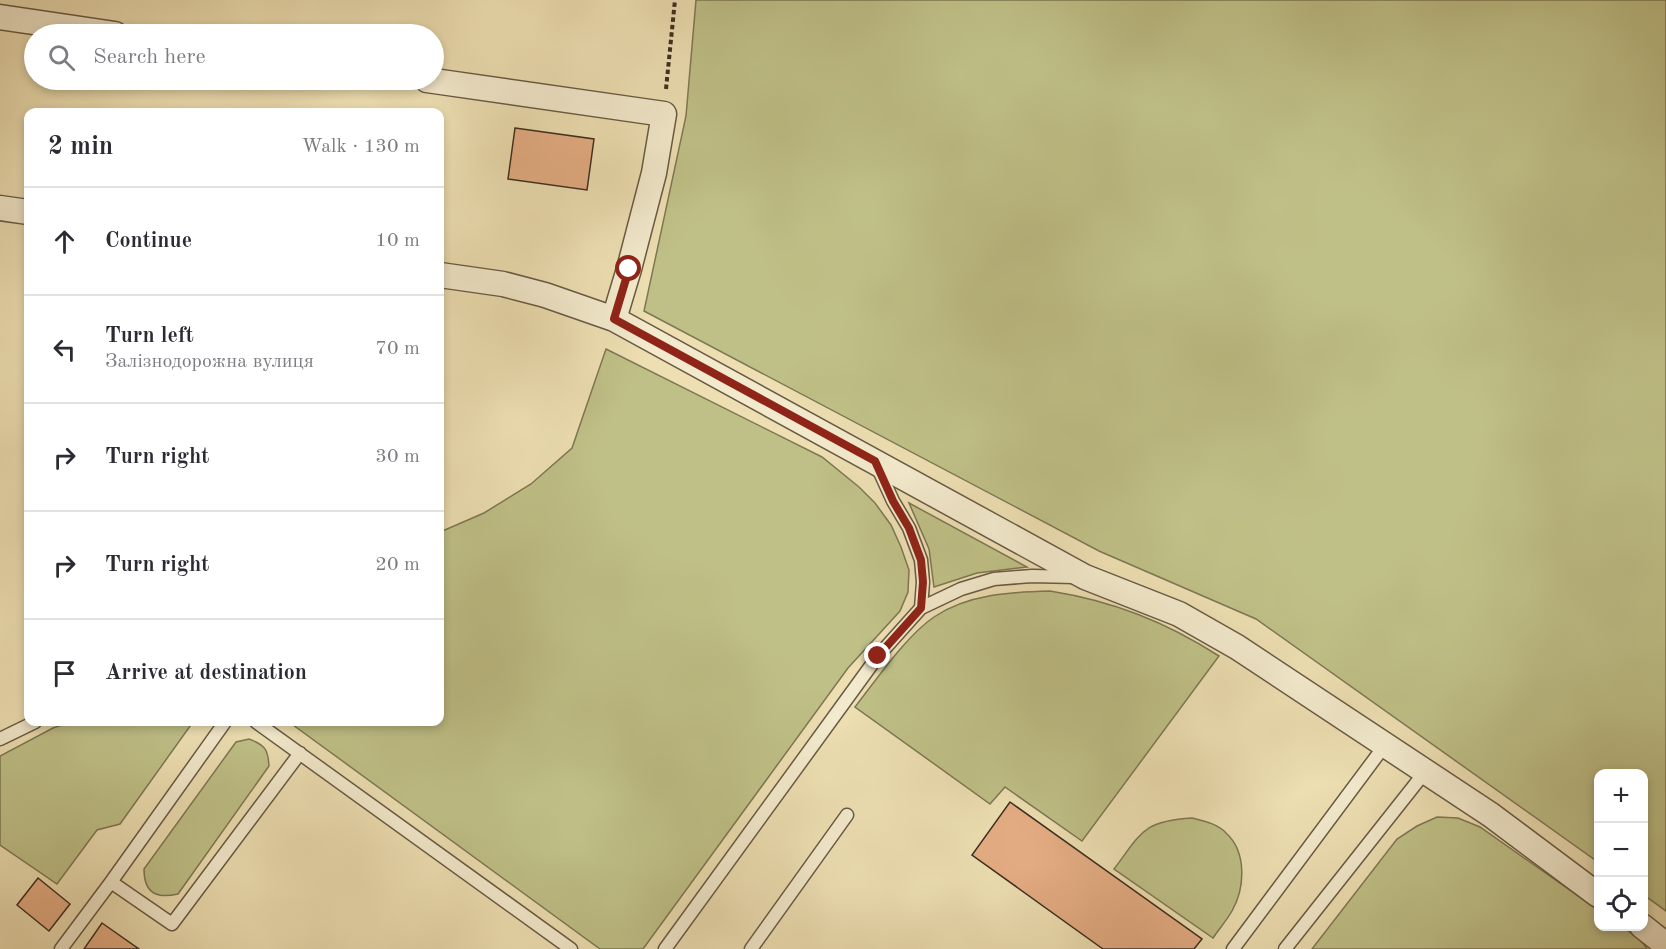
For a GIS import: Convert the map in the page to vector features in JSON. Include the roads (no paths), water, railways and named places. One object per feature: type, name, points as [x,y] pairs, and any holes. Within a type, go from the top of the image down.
[{"type":"street","points":[[0,17],[48,24]]},
{"type":"street","points":[[444,82],[664,114],[654,173],[614,319]]},
{"type":"street","points":[[0,208],[24,211]]},
{"type":"street","points":[[444,275],[503,284],[534,292],[614,319],[1085,577],[1179,614],[1237,647],[1491,815],[1594,891]]},
{"type":"street","points":[[1647,931],[1666,945]]},
{"type":"lane","points":[[875,461],[893,501],[909,528],[921,560],[923,582],[921,608]]},
{"type":"lane","points":[[665,949],[878,656],[921,608],[962,589],[994,579],[1032,576],[1085,577]]},
{"type":"lane","points":[[0,739],[27,726]]},
{"type":"lane","points":[[61,949],[222,726]]},
{"type":"lane","points":[[262,726],[571,949]]},
{"type":"lane","points":[[1233,949],[1385,745]]},
{"type":"lane","points":[[111,882],[172,924],[300,753]]},
{"type":"lane","points":[[1285,949],[1425,772]]},
{"type":"lane","points":[[751,949],[847,815]]}]
